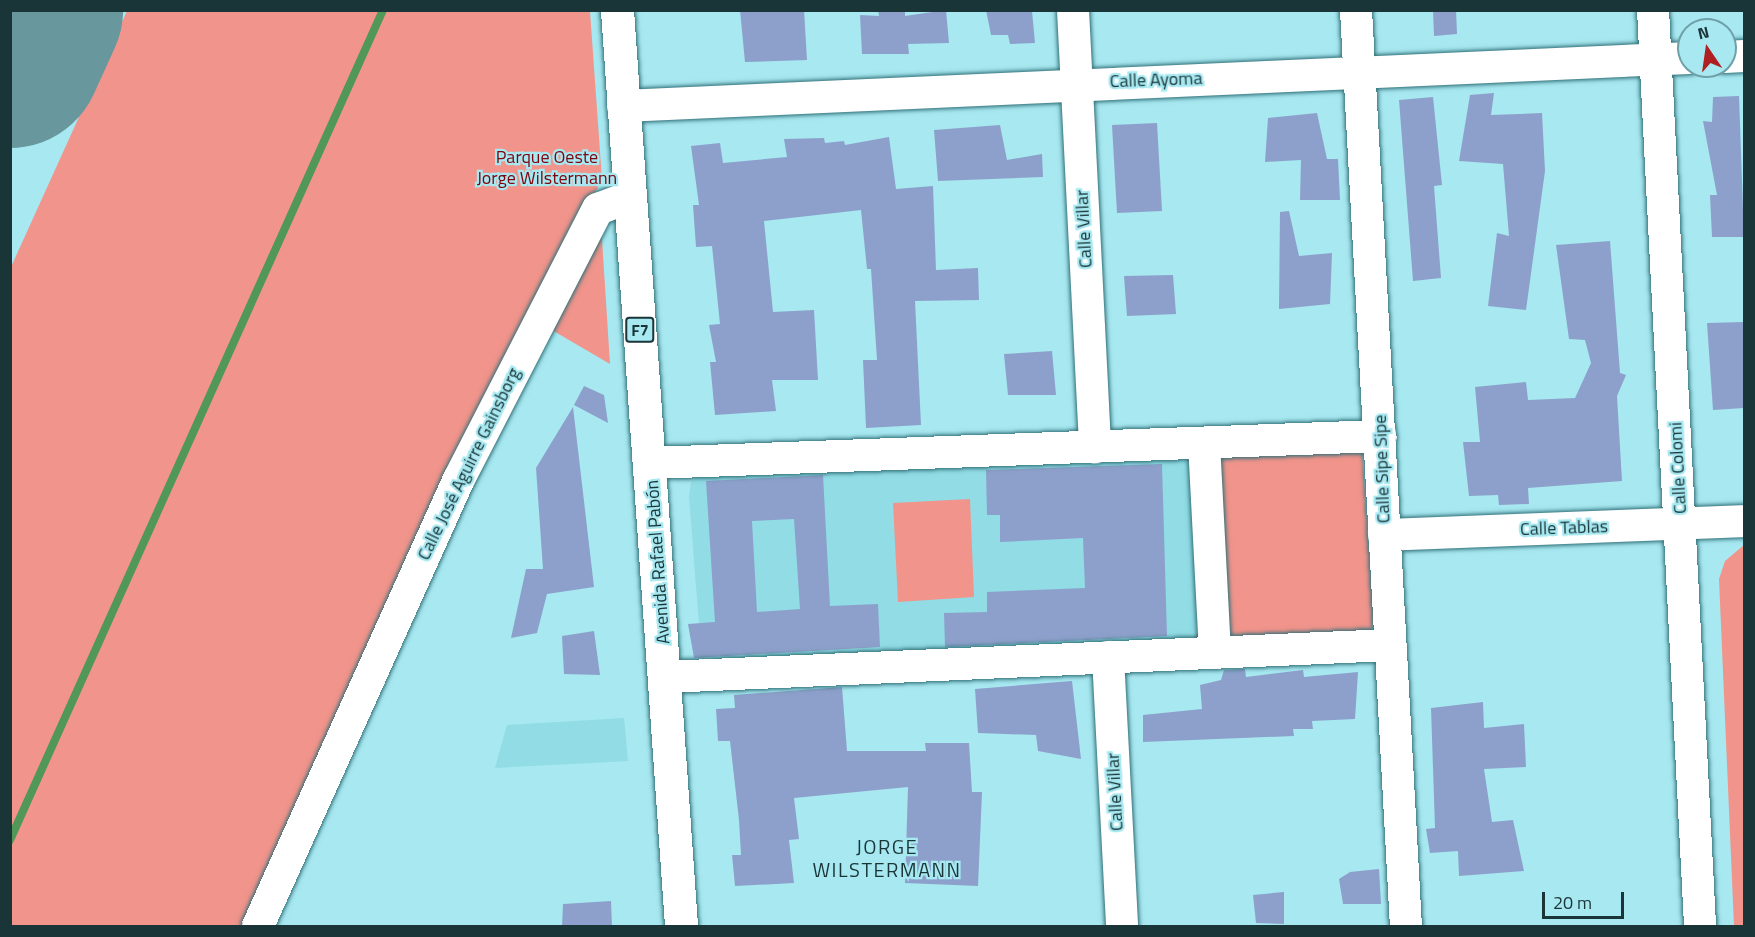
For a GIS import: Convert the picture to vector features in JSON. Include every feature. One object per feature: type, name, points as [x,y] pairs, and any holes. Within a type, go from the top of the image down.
[{"type":"highway","name":"F7","points":[[617,10],[630,197]]},
{"type":"highway","name":"Avenida Rafael Pabón","points":[[630,197],[666,677],[681,927]]},
{"type":"street","name":"Calle Villar","points":[[1073,10],[1095,447]]},
{"type":"street","name":"Calle Sipe Sipe","points":[[1356,10],[1406,927]]},
{"type":"street","name":"Calle Colomi","points":[[1653,10],[1682,525],[1700,927]]},
{"type":"street","name":"Calle Ayoma","points":[[622,106],[1076,83],[1677,59]]},
{"type":"street","name":"Calle José Aguirre Gainsborg","points":[[258,927],[459,479],[598,209],[630,197]]},
{"type":"street","points":[[651,463],[1381,436]]},
{"type":"street","points":[[1204,443],[1215,652]]},
{"type":"street","name":"Calle Tablas","points":[[1384,535],[1744,521]]},
{"type":"street","points":[[666,677],[1389,645]]},
{"type":"street","name":"Calle Villar","points":[[1108,657],[1122,927]]},
{"type":"shaded area","points":[[1182,454],[1191,465],[1199,630],[1193,642],[718,662],[701,650],[689,496],[691,482],[703,473]]},
{"type":"shaded area","points":[[624,718],[628,761],[495,768],[507,725]]},
{"type":"green space","points":[[127,11],[590,11],[602,180],[482,401],[242,926],[10,926],[11,267]]},
{"type":"green space","name":"Parque Oeste Jorge Wilstermann","points":[[601,224],[610,364],[545,326]]},
{"type":"green space","points":[[1362,450],[1374,623],[1369,633],[1193,642],[1199,630],[1191,465],[1182,454]]},
{"type":"green space","points":[[970,499],[974,597],[898,602],[893,503]]},
{"type":"green space","points":[[1744,545],[1744,926],[1734,926],[1719,579],[1725,561]]},
{"type":"building","points":[[740,10],[804,10],[807,60],[745,62]]},
{"type":"building","points":[[878,10],[905,10],[905,16],[946,10],[949,43],[908,44],[909,54],[862,54],[860,15],[879,16]]},
{"type":"building","points":[[986,10],[1032,11],[1035,43],[1010,44],[1008,35],[991,35]]},
{"type":"building","points":[[1433,10],[1456,10],[1457,34],[1434,36]]},
{"type":"building","points":[[1494,93],[1491,115],[1542,113],[1545,171],[1526,310],[1488,306],[1497,233],[1509,236],[1503,164],[1459,161],[1470,95]]},
{"type":"building","points":[[1739,96],[1744,237],[1712,237],[1710,195],[1717,195],[1703,121],[1712,122],[1713,97]]},
{"type":"building","points":[[1433,97],[1442,185],[1434,186],[1441,278],[1413,281],[1399,100]]},
{"type":"building","points":[[1317,113],[1327,159],[1338,159],[1340,200],[1300,200],[1301,160],[1265,162],[1268,118]]},
{"type":"building","points":[[1157,123],[1162,211],[1117,213],[1112,125]]},
{"type":"building","points":[[1000,125],[1007,160],[1042,154],[1043,177],[938,181],[934,130]]},
{"type":"building","points":[[889,137],[896,189],[933,186],[936,270],[978,268],[979,300],[915,301],[921,425],[866,428],[863,360],[877,360],[871,269],[867,269],[861,210],[764,221],[773,312],[814,310],[818,380],[772,380],[776,411],[715,415],[710,362],[716,362],[709,325],[720,324],[712,246],[696,247],[693,205],[699,205],[691,146],[720,143],[723,163],[787,157],[784,139],[824,138],[825,143],[844,141],[845,145]]},
{"type":"building","points":[[1289,211],[1299,256],[1332,253],[1330,304],[1279,309],[1280,212]]},
{"type":"building","points":[[1610,241],[1620,373],[1626,375],[1617,396],[1622,481],[1528,488],[1529,504],[1499,505],[1498,495],[1469,496],[1463,442],[1480,442],[1475,387],[1526,382],[1528,400],[1575,398],[1591,363],[1585,340],[1569,339],[1556,245]]},
{"type":"building","points":[[1173,275],[1176,314],[1127,316],[1124,276]]},
{"type":"building","points":[[1744,322],[1744,408],[1713,410],[1707,323]]},
{"type":"building","points":[[1052,351],[1056,395],[1008,395],[1004,354]]},
{"type":"building","points":[[584,386],[604,395],[608,423],[574,405]]},
{"type":"building","points":[[573,407],[594,587],[547,594],[537,633],[511,638],[526,569],[543,569],[536,468]]},
{"type":"building","points":[[1162,464],[1167,636],[945,647],[944,613],[987,612],[987,592],[1085,588],[1083,538],[1000,542],[1000,515],[987,515],[986,470]]},
{"type":"building","points":[[823,475],[830,606],[878,604],[880,647],[694,658],[688,624],[715,622],[706,481]],"holes":[[[794,519],[800,609],[757,612],[752,521]]]},
{"type":"building","points":[[594,631],[600,675],[564,674],[562,636]]},
{"type":"building","points":[[1245,669],[1246,677],[1303,670],[1304,677],[1358,672],[1355,719],[1312,721],[1313,729],[1293,729],[1294,736],[1143,742],[1143,715],[1202,709],[1200,685],[1221,680],[1224,670]]},
{"type":"building","points":[[1072,681],[1081,759],[1038,751],[1036,735],[978,733],[975,689]]},
{"type":"building","points":[[842,687],[847,751],[926,751],[925,743],[969,743],[972,792],[982,792],[978,886],[905,883],[908,787],[794,798],[799,839],[789,840],[794,883],[735,886],[732,855],[741,855],[739,820],[730,741],[718,741],[716,709],[735,708],[734,695]]},
{"type":"building","points":[[1483,702],[1484,728],[1524,724],[1526,767],[1484,769],[1492,822],[1513,820],[1524,871],[1459,876],[1458,851],[1430,853],[1426,829],[1435,828],[1431,708]]},
{"type":"building","points":[[1379,869],[1381,904],[1343,904],[1339,879],[1350,872]]},
{"type":"building","points":[[1284,892],[1284,924],[1256,923],[1253,895]]},
{"type":"building","points":[[611,901],[612,927],[562,927],[563,904]]},
{"type":"waterway","points":[[10,840],[383,10]]},
{"type":"runway","points":[[10,56],[31,10]]},
{"type":"district","name":"JORGE WILSTERMANN","points":[[887,858]]}]
